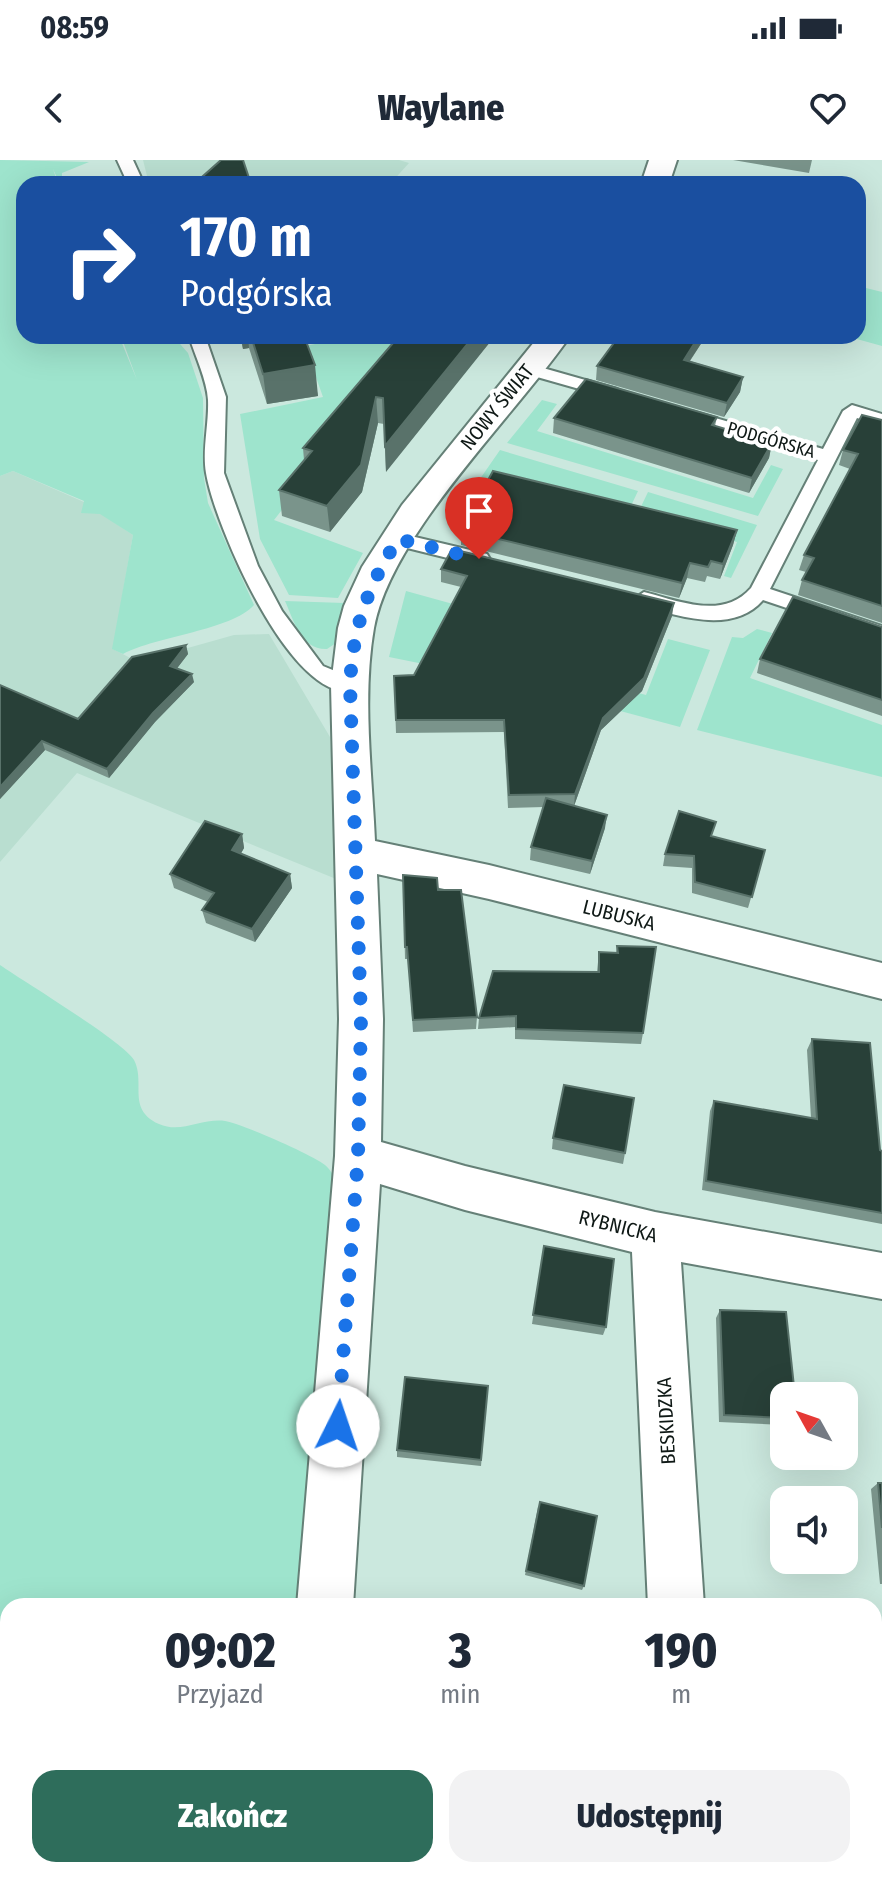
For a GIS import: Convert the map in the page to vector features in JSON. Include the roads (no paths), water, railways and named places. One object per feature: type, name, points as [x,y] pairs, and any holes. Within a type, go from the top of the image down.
[{"type":"street","name":"NOWY ŚWIAT","points":[[326,1598],[358,1156],[361,1019],[350,685],[352,657],[362,606],[414,513],[549,344]]},
{"type":"street","name":"LUBUSKA","points":[[355,857],[382,858],[489,882],[882,981]]},
{"type":"street","name":"RYBNICKA","points":[[358,1156],[465,1188],[655,1235],[882,1276]]},
{"type":"street","name":"BESKIDZKA","points":[[655,1235],[676,1598]]},
{"type":"lane","points":[[200,344],[217,397],[215,473],[248,566],[274,615],[316,671],[350,685]]},
{"type":"lane","points":[[529,369],[636,400]]},
{"type":"lane","name":"PODGÓRSKA","points":[[665,409],[829,457]]},
{"type":"lane","name":"PODGÓRSKA","points":[[759,592],[852,411],[882,420]]},
{"type":"lane","points":[[398,539],[494,562]]},
{"type":"lane","points":[[631,596],[710,613],[739,608],[750,603],[759,592],[882,633]]}]
